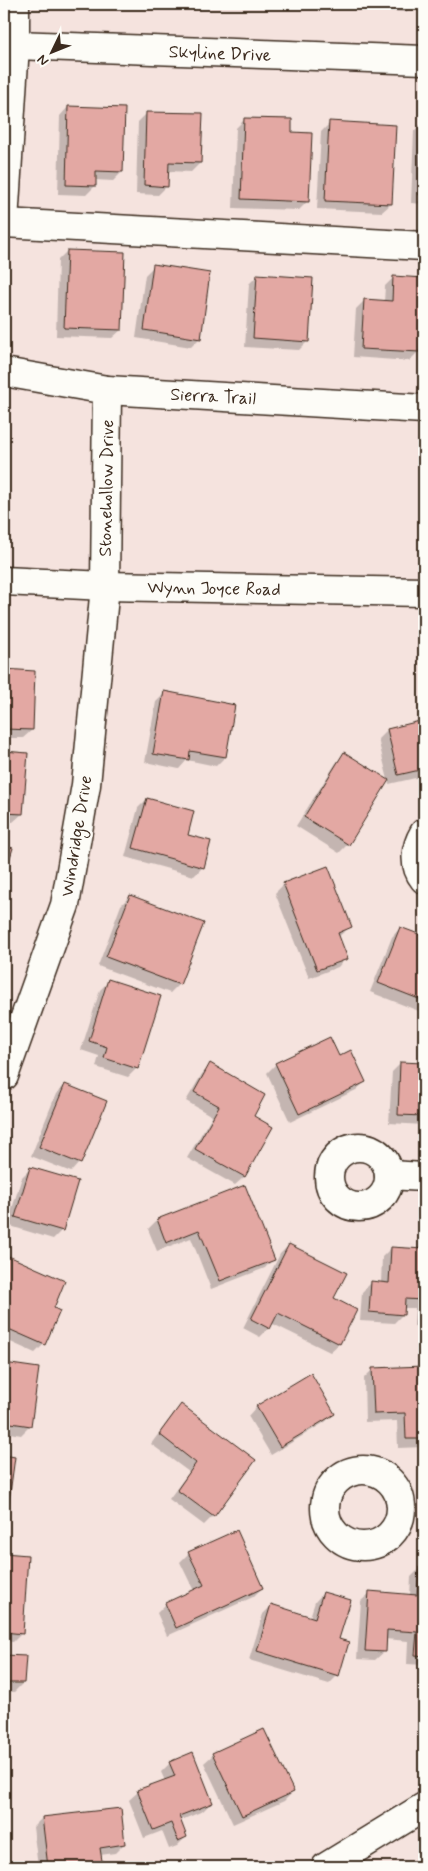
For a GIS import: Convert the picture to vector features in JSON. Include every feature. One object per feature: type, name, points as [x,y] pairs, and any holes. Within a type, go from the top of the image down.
[{"type":"street","points":[[15,4],[15,45],[4,222],[424,246]]},
{"type":"street","name":"Skyline Drive","points":[[15,45],[424,60]]},
{"type":"street","name":"Sierra Trail","points":[[4,372],[107,390],[424,409]]},
{"type":"street","name":"Stonehollow Drive","points":[[104,586],[107,390]]},
{"type":"street","name":"Wynn Joyce Road","points":[[4,581],[104,586],[424,592]]},
{"type":"street","name":"Windridge Drive","points":[[4,1076],[65,905],[86,785],[104,586]]},
{"type":"street","points":[[424,833],[419,841],[416,854],[417,866],[424,879]]},
{"type":"street","points":[[389,1175],[424,1176]]},
{"type":"street","points":[[326,1867],[365,1857],[424,1806]]},
{"type":"building","points":[[68,106],[125,108],[123,172],[96,171],[96,186],[66,185]]},
{"type":"building","points":[[146,112],[203,113],[201,163],[169,162],[168,187],[144,185]]},
{"type":"building","points":[[244,118],[292,119],[292,132],[312,133],[309,202],[241,199]]},
{"type":"building","points":[[329,121],[396,125],[392,204],[325,201]]},
{"type":"building","points":[[422,121],[424,121],[424,195],[419,195]]},
{"type":"building","points":[[67,250],[125,252],[122,330],[64,328]]},
{"type":"building","points":[[153,264],[210,273],[201,339],[144,330]]},
{"type":"building","points":[[257,274],[313,278],[309,342],[253,338]]},
{"type":"building","points":[[393,276],[424,278],[420,352],[361,349],[364,299],[392,301]]},
{"type":"building","points":[[4,669],[35,671],[33,730],[4,729]]},
{"type":"building","points":[[164,691],[235,705],[226,757],[190,751],[189,760],[153,754]]},
{"type":"building","points":[[424,720],[424,769],[398,775],[387,729]]},
{"type":"building","points":[[4,751],[28,753],[23,814],[4,813]]},
{"type":"building","points":[[344,752],[389,780],[349,845],[304,817]]},
{"type":"building","points":[[147,798],[194,811],[188,835],[211,841],[204,868],[133,848]]},
{"type":"building","points":[[4,845],[13,848],[4,877]]},
{"type":"building","points":[[328,866],[352,927],[338,933],[348,959],[317,970],[283,883]]},
{"type":"building","points":[[130,895],[204,923],[180,985],[106,957]]},
{"type":"building","points":[[400,927],[424,936],[424,1001],[378,983]]},
{"type":"building","points":[[108,979],[161,996],[138,1069],[104,1058],[107,1047],[89,1041]]},
{"type":"building","points":[[330,1037],[339,1056],[351,1050],[366,1082],[299,1114],[275,1063]]},
{"type":"building","points":[[400,1062],[424,1063],[424,1116],[398,1115]]},
{"type":"building","points":[[210,1063],[265,1095],[254,1116],[273,1127],[245,1177],[195,1149],[219,1106],[194,1092]]},
{"type":"building","points":[[65,1084],[107,1101],[81,1164],[39,1147]]},
{"type":"building","points":[[30,1167],[78,1181],[63,1231],[15,1217]]},
{"type":"building","points":[[245,1185],[275,1260],[220,1281],[199,1230],[166,1243],[157,1219]]},
{"type":"building","points":[[289,1244],[347,1273],[334,1298],[357,1310],[340,1344],[278,1313],[270,1329],[251,1319]]},
{"type":"building","points":[[391,1247],[424,1249],[424,1318],[422,1318],[423,1300],[405,1299],[404,1315],[369,1312],[371,1281],[389,1283]]},
{"type":"building","points":[[4,1254],[65,1281],[54,1308],[60,1311],[45,1345],[4,1327]]},
{"type":"building","points":[[4,1363],[39,1368],[31,1426],[4,1422]]},
{"type":"building","points":[[424,1366],[424,1439],[406,1439],[405,1413],[374,1414],[372,1368]]},
{"type":"building","points":[[311,1373],[335,1414],[280,1447],[256,1406]]},
{"type":"building","points":[[181,1404],[256,1460],[214,1517],[177,1490],[196,1463],[159,1434]]},
{"type":"building","points":[[4,1455],[15,1457],[7,1515],[4,1515]]},
{"type":"building","points":[[237,1530],[263,1588],[176,1628],[165,1603],[204,1585],[188,1552]]},
{"type":"building","points":[[4,1553],[28,1555],[23,1634],[4,1632]]},
{"type":"building","points":[[419,1567],[424,1568],[424,1656],[415,1655],[417,1632],[387,1630],[386,1652],[365,1651],[369,1591],[417,1595]]},
{"type":"building","points":[[323,1592],[351,1600],[339,1639],[349,1642],[339,1676],[257,1651],[271,1604],[315,1618]]},
{"type":"building","points":[[4,1655],[26,1656],[24,1683],[9,1683],[6,1734],[4,1734]]},
{"type":"building","points":[[264,1729],[294,1792],[242,1816],[212,1753]]},
{"type":"building","points":[[193,1752],[213,1803],[179,1816],[187,1837],[178,1841],[171,1823],[153,1830],[137,1790],[175,1776],[169,1762]]},
{"type":"building","points":[[121,1808],[125,1844],[100,1848],[103,1867],[48,1867],[42,1817]]}]
